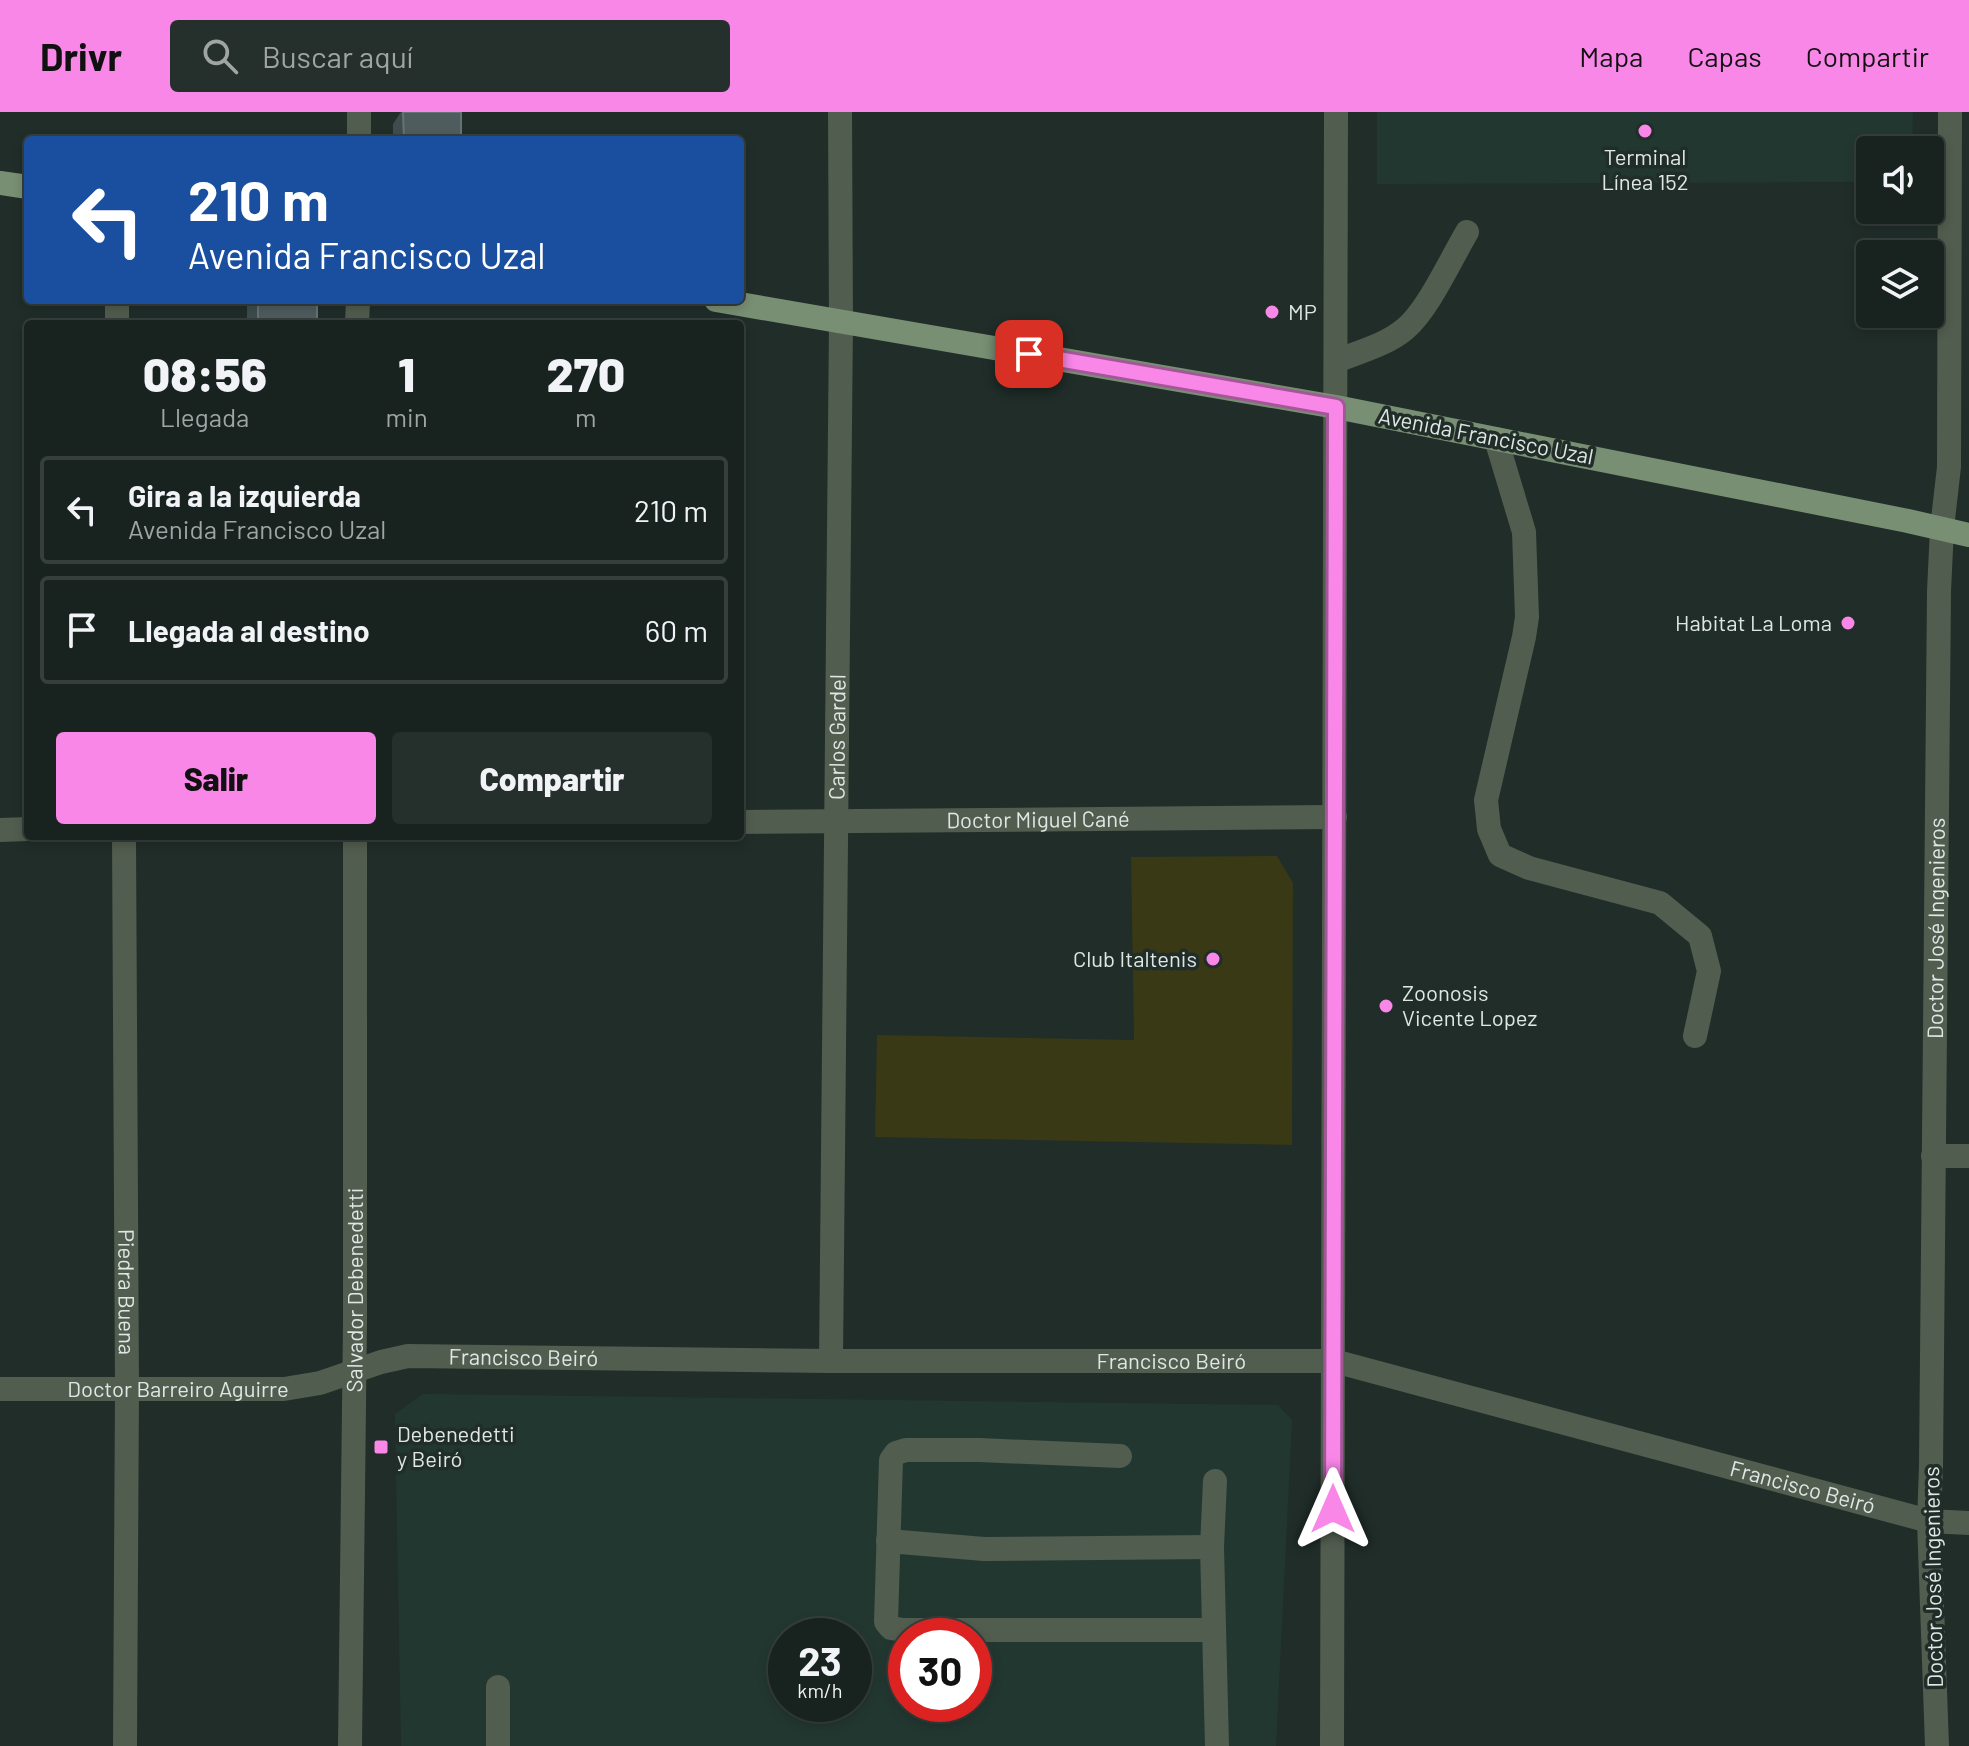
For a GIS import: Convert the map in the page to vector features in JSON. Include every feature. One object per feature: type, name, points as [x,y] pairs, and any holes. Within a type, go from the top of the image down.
[{"type":"main road","points":[[0,183],[24,186]]},
{"type":"main road","name":"Avenida Francisco Uzal","points":[[739,304],[1336,407],[1969,535]]},
{"type":"street","points":[[359,112],[359,136]]},
{"type":"street","name":"Carlos Gardel","points":[[831,1361],[841,322],[840,112]]},
{"type":"street","points":[[1332,1746],[1336,112]]},
{"type":"street","name":"Doctor José Ingenieros","points":[[1937,1746],[1929,1521],[1939,591],[1949,467],[1950,112]]},
{"type":"street","points":[[1336,361],[1387,341],[1404,330],[1422,309],[1467,232]]},
{"type":"street","points":[[1496,439],[1524,532],[1527,617],[1486,800],[1489,829],[1500,855],[1529,868],[1660,903],[1700,936],[1709,971],[1695,1036]]},
{"type":"street","name":"Doctor Miguel Cané","points":[[744,822],[1335,817]]},
{"type":"street","points":[[0,830],[24,829]]},
{"type":"street","name":"Piedra Buena","points":[[124,840],[125,1746]]},
{"type":"street","name":"Salvador Debenedetti","points":[[350,1746],[355,840]]},
{"type":"street","points":[[1933,1156],[1969,1156]]},
{"type":"street","name":"Francisco Beiró","points":[[354,1372],[408,1356],[831,1361],[1334,1361],[1929,1521],[1969,1523]]},
{"type":"street","name":"Doctor Barreiro Aguirre","points":[[0,1389],[284,1389],[320,1383],[354,1372]]},
{"type":"street","points":[[1120,1456],[965,1450],[906,1450],[896,1453],[891,1460],[886,1622],[891,1628],[903,1630],[1214,1630]]},
{"type":"street","points":[[1215,1481],[1212,1547],[1217,1746]]},
{"type":"street","points":[[888,1541],[984,1549],[1212,1547]]},
{"type":"street","points":[[498,1687],[498,1746]]},
{"type":"shaded area","name":"Terminal Línea 152","points":[[1377,112],[1913,112],[1912,136],[1856,136],[1856,182],[1377,184]]},
{"type":"shaded area","name":"Club Italtenis","points":[[1277,856],[1293,883],[1292,1145],[875,1137],[877,1035],[1134,1040],[1131,857]]},
{"type":"shaded area","points":[[423,1394],[1278,1405],[1292,1420],[1276,1746],[401,1746],[395,1414]]},
{"type":"building","points":[[403,112],[461,112],[461,136],[404,136]]},
{"type":"building","points":[[258,304],[317,304],[317,320],[258,320]]},
{"type":"place","name":"Terminal Línea 152","points":[[1645,131]]},
{"type":"place","name":"MP","points":[[1272,312]]},
{"type":"place","name":"Habitat La Loma","points":[[1848,623]]},
{"type":"place","name":"Club Italtenis","points":[[1213,959]]},
{"type":"place","name":"Zoonosis Vicente Lopez","points":[[1386,1006]]},
{"type":"place","name":"Debenedetti y Beiró","points":[[381,1447]]},
{"type":"route","points":[[1029,354],[1336,407],[1333,1509]]}]
